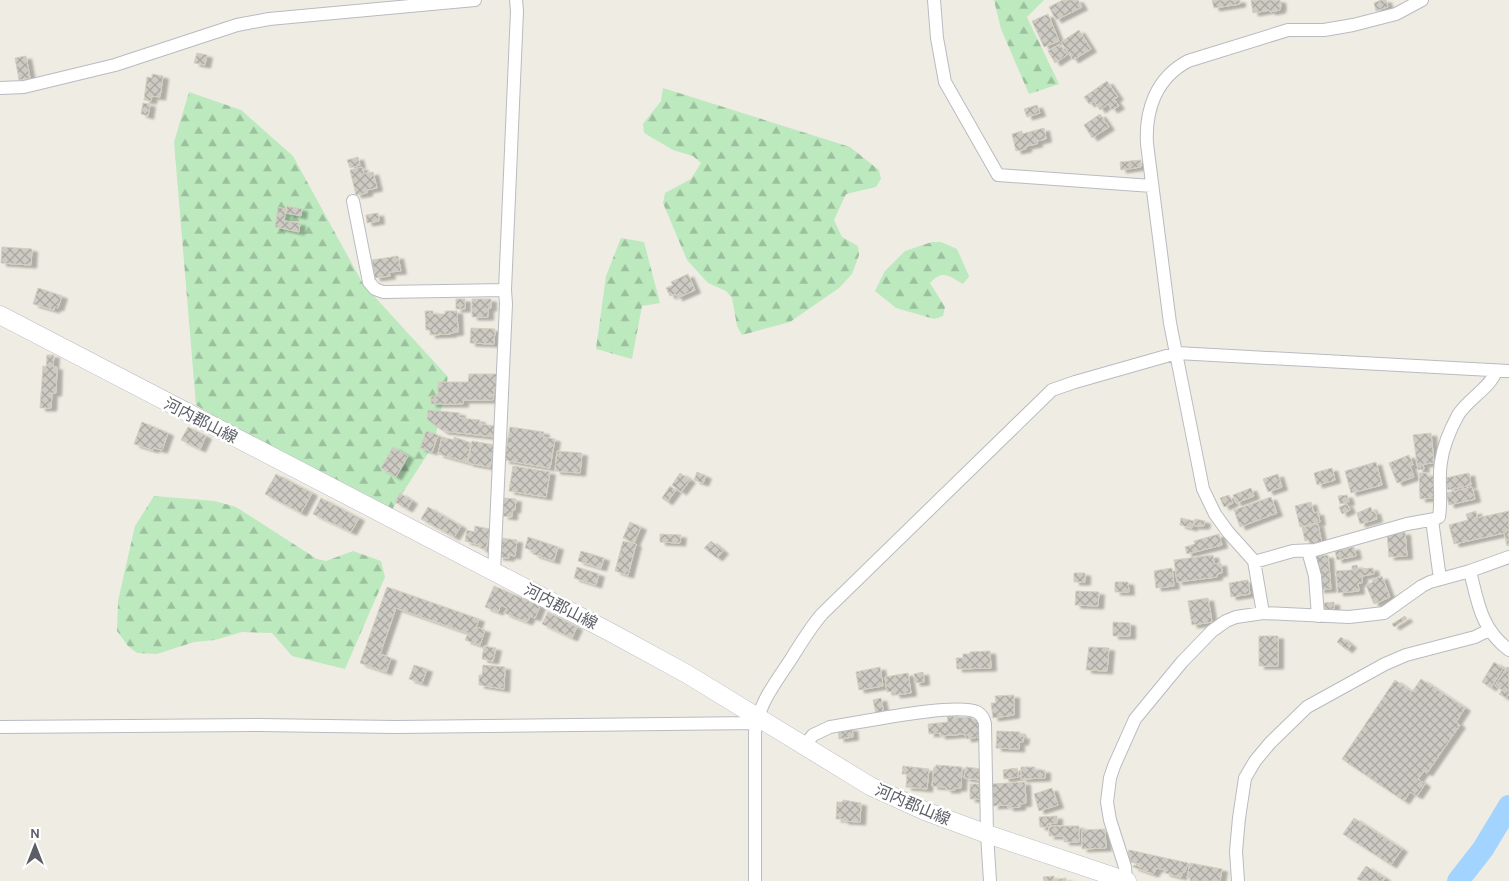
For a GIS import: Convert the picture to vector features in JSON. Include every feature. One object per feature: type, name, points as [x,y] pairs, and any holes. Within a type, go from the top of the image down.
[{"type":"main road","name":"河内郡山線","points":[[0,315],[661,660],[757,720],[870,786],[925,811],[987,834],[1127,881]]},
{"type":"street","points":[[0,88],[24,87],[115,65],[236,25],[269,19],[475,0]]},
{"type":"street","points":[[494,572],[506,304],[516,0]]},
{"type":"street","points":[[934,0],[937,38],[945,82],[998,175],[1152,186]]},
{"type":"street","points":[[1263,613],[1254,562],[1215,514],[1203,489],[1170,323],[1146,144],[1148,114],[1154,98],[1163,83],[1178,67],[1188,62],[1288,30],[1324,30],[1396,14],[1422,0]]},
{"type":"street","points":[[353,201],[370,282],[375,289],[383,292],[505,290]]},
{"type":"street","points":[[756,881],[757,720],[765,698],[808,630],[822,614],[1052,390],[1176,353],[1509,371]]},
{"type":"street","points":[[1254,562],[1293,551],[1308,551],[1407,524],[1432,520],[1439,516],[1441,504],[1440,464],[1454,423],[1468,403],[1494,377],[1496,371]]},
{"type":"street","points":[[1432,520],[1440,579]]},
{"type":"street","points":[[1308,551],[1315,576],[1318,616]]},
{"type":"street","points":[[1127,881],[1125,866],[1110,820],[1107,802],[1110,778],[1114,766],[1135,719],[1182,662],[1212,631],[1226,621],[1236,617],[1263,613],[1349,617],[1384,613],[1422,586],[1509,556]]},
{"type":"street","points":[[1470,571],[1482,616],[1495,638],[1509,650]]},
{"type":"street","points":[[1238,881],[1236,851],[1238,818],[1245,778],[1255,760],[1270,743],[1307,707],[1385,664],[1406,655],[1475,637],[1489,630]]},
{"type":"street","points":[[804,746],[813,735],[830,727],[936,710],[958,709],[975,711],[983,717],[986,724],[987,834],[990,881]]},
{"type":"street","points":[[0,728],[258,725],[396,727],[757,720]]},
{"type":"green space","points":[[994,0],[1044,0],[1027,17],[1059,84],[1029,94],[1001,29]]},
{"type":"green space","points":[[663,88],[850,147],[879,170],[881,179],[876,187],[846,194],[834,220],[842,237],[858,246],[859,255],[852,274],[839,288],[790,322],[742,335],[737,326],[732,298],[726,291],[708,283],[687,260],[663,203],[665,193],[691,179],[701,163],[693,156],[673,150],[644,133],[643,124],[661,101]]},
{"type":"green space","points":[[189,92],[241,110],[293,156],[363,284],[448,377],[434,444],[386,519],[196,405],[174,142]]},
{"type":"green space","points":[[621,238],[644,242],[660,303],[642,306],[632,359],[596,349],[606,276]]},
{"type":"green space","points":[[932,242],[941,242],[957,249],[969,276],[963,284],[946,275],[939,276],[930,283],[945,307],[943,316],[934,319],[896,308],[875,291],[885,271],[905,251]]},
{"type":"green space","points":[[154,496],[215,501],[236,507],[317,559],[326,561],[353,551],[381,561],[385,577],[345,669],[292,656],[272,633],[242,632],[215,640],[194,642],[157,654],[137,653],[128,646],[117,631],[118,601],[135,526]]},
{"type":"building","points":[[1063,0],[1078,0],[1082,7],[1056,20],[1049,7]]},
{"type":"building","points":[[1212,0],[1240,0],[1240,4],[1214,8]]},
{"type":"building","points":[[1251,0],[1280,0],[1281,7],[1280,10],[1253,13]]},
{"type":"building","points":[[1386,0],[1388,7],[1376,11],[1374,3]]},
{"type":"building","points":[[1048,14],[1059,41],[1044,47],[1032,21]]},
{"type":"building","points":[[1079,30],[1091,49],[1073,60],[1061,42]]},
{"type":"building","points":[[1060,44],[1067,55],[1055,63],[1048,51]]},
{"type":"building","points":[[197,53],[207,55],[205,65],[194,63]]},
{"type":"building","points":[[26,56],[30,78],[19,80],[15,58]]},
{"type":"building","points":[[152,74],[163,76],[160,97],[152,96],[151,101],[144,100],[147,77],[152,78]]},
{"type":"building","points":[[1107,81],[1118,97],[1114,99],[1119,106],[1112,110],[1108,104],[1100,110],[1094,101],[1089,104],[1084,97]]},
{"type":"building","points":[[143,103],[150,104],[148,116],[141,114]]},
{"type":"building","points":[[1037,105],[1040,113],[1027,117],[1024,109]]},
{"type":"building","points":[[1100,114],[1109,127],[1092,138],[1084,125]]},
{"type":"building","points":[[1044,128],[1046,139],[1037,141],[1037,144],[1026,146],[1026,149],[1016,151],[1012,134],[1022,131],[1022,134]]},
{"type":"building","points":[[358,157],[360,165],[350,168],[347,160]]},
{"type":"building","points":[[1141,160],[1141,167],[1121,170],[1120,162]]},
{"type":"building","points":[[362,167],[364,174],[373,172],[377,188],[367,190],[367,193],[356,195],[350,170]]},
{"type":"building","points":[[287,206],[302,209],[301,216],[286,213]]},
{"type":"building","points":[[278,207],[286,209],[284,221],[300,223],[299,232],[275,227]]},
{"type":"building","points":[[378,213],[379,221],[367,223],[366,215]]},
{"type":"building","points":[[2,247],[32,249],[31,265],[1,263]]},
{"type":"building","points":[[398,256],[401,271],[389,272],[390,276],[375,278],[372,260]]},
{"type":"building","points":[[688,274],[695,290],[677,298],[676,294],[670,296],[666,288],[673,285],[671,282]]},
{"type":"building","points":[[38,288],[62,296],[58,308],[55,307],[54,310],[33,304]]},
{"type":"building","points":[[456,299],[465,299],[465,309],[456,309]]},
{"type":"building","points":[[472,299],[491,299],[488,317],[472,317]]},
{"type":"building","points":[[425,311],[433,311],[433,314],[445,314],[445,311],[457,311],[458,332],[430,335],[430,330],[426,330]]},
{"type":"building","points":[[471,328],[495,329],[494,344],[470,343]]},
{"type":"building","points":[[47,355],[54,355],[53,367],[57,367],[56,393],[52,393],[51,408],[40,408],[43,366],[46,367]]},
{"type":"building","points":[[469,374],[497,374],[496,394],[493,394],[493,400],[463,400],[463,404],[431,404],[431,396],[438,396],[438,382],[468,382]]},
{"type":"building","points":[[428,410],[460,413],[459,418],[480,420],[479,424],[496,426],[495,437],[443,431],[427,419]]},
{"type":"building","points":[[142,422],[168,433],[162,450],[154,448],[153,450],[134,444]]},
{"type":"building","points":[[188,427],[206,436],[200,449],[181,440]]},
{"type":"building","points":[[510,427],[544,432],[543,437],[555,439],[550,468],[504,460]]},
{"type":"building","points":[[426,431],[438,435],[432,452],[420,448]]},
{"type":"building","points":[[1431,433],[1434,463],[1423,464],[1424,469],[1418,470],[1413,435]]},
{"type":"building","points":[[442,437],[454,440],[454,437],[471,443],[467,462],[438,454]]},
{"type":"building","points":[[472,441],[495,445],[490,467],[468,463]]},
{"type":"building","points":[[393,447],[408,456],[396,477],[381,468]]},
{"type":"building","points":[[557,451],[582,453],[580,473],[555,471]]},
{"type":"building","points":[[1409,455],[1413,465],[1410,466],[1414,477],[1397,483],[1389,463]]},
{"type":"building","points":[[1376,462],[1382,485],[1351,493],[1345,471]]},
{"type":"building","points":[[513,466],[550,472],[546,497],[509,491]]},
{"type":"building","points":[[1332,468],[1335,480],[1317,485],[1314,473]]},
{"type":"building","points":[[697,472],[706,476],[703,483],[694,480]]},
{"type":"building","points":[[680,473],[690,480],[681,492],[672,485]]},
{"type":"building","points":[[1419,473],[1427,473],[1427,476],[1434,476],[1435,498],[1420,499]]},
{"type":"building","points":[[1469,473],[1471,485],[1448,490],[1445,478]]},
{"type":"building","points":[[276,474],[312,493],[301,513],[265,494]]},
{"type":"building","points":[[1278,474],[1282,487],[1268,492],[1263,479]]},
{"type":"building","points":[[670,486],[676,490],[667,502],[662,498]]},
{"type":"building","points":[[1472,487],[1475,499],[1449,505],[1446,493]]},
{"type":"building","points":[[1251,488],[1254,496],[1236,503],[1233,495]]},
{"type":"building","points":[[400,493],[412,501],[407,509],[395,502]]},
{"type":"building","points":[[1229,495],[1233,503],[1224,507],[1220,498]]},
{"type":"building","points":[[1347,495],[1349,502],[1340,504],[1338,496]]},
{"type":"building","points":[[1271,497],[1277,513],[1240,527],[1234,510]]},
{"type":"building","points":[[321,498],[359,518],[351,532],[313,514]]},
{"type":"building","points":[[504,498],[516,499],[515,510],[512,510],[512,517],[503,516]]},
{"type":"building","points":[[1311,502],[1314,513],[1318,512],[1320,522],[1300,527],[1295,506]]},
{"type":"building","points":[[1347,504],[1350,510],[1342,514],[1339,507]]},
{"type":"building","points":[[428,507],[461,526],[454,537],[421,519]]},
{"type":"building","points":[[1371,507],[1372,512],[1375,511],[1377,519],[1360,524],[1357,513]]},
{"type":"building","points":[[1476,511],[1477,518],[1509,511],[1509,545],[1507,546],[1504,533],[1454,544],[1449,525],[1468,520],[1466,514]]},
{"type":"building","points":[[1181,518],[1194,521],[1192,528],[1180,525]]},
{"type":"building","points":[[1195,519],[1205,521],[1204,526],[1194,526]]},
{"type":"building","points":[[630,522],[641,527],[634,543],[623,538]]},
{"type":"building","points":[[1318,524],[1322,544],[1310,547],[1309,540],[1305,541],[1302,527]]},
{"type":"building","points":[[475,526],[490,529],[486,550],[480,548],[480,545],[465,541],[467,530],[474,532]]},
{"type":"building","points":[[1405,532],[1407,556],[1389,557],[1387,534]]},
{"type":"building","points":[[660,534],[681,535],[680,543],[660,542]]},
{"type":"building","points":[[1219,534],[1222,545],[1187,554],[1185,547],[1195,544],[1194,541]]},
{"type":"building","points":[[528,537],[558,547],[554,561],[533,554],[534,551],[525,548]]},
{"type":"building","points":[[500,538],[517,540],[515,556],[509,555],[509,558],[498,557]]},
{"type":"building","points":[[623,541],[636,544],[628,575],[615,571]]},
{"type":"building","points":[[711,541],[723,551],[717,558],[704,548]]},
{"type":"building","points":[[1354,547],[1356,556],[1337,560],[1335,551]]},
{"type":"building","points":[[581,551],[604,558],[601,568],[578,561]]},
{"type":"building","points":[[1213,555],[1214,564],[1221,563],[1222,573],[1217,574],[1217,577],[1177,582],[1174,560]]},
{"type":"building","points":[[1328,555],[1331,589],[1319,590],[1316,556]]},
{"type":"building","points":[[1357,565],[1358,569],[1373,568],[1374,574],[1362,576],[1362,583],[1358,583],[1359,591],[1338,593],[1336,571],[1352,570],[1352,566]]},
{"type":"building","points":[[577,567],[599,574],[596,585],[574,578]]},
{"type":"building","points":[[1172,568],[1174,586],[1156,588],[1154,571]]},
{"type":"building","points":[[1074,573],[1085,573],[1085,582],[1074,582]]},
{"type":"building","points":[[1382,576],[1390,597],[1374,604],[1366,585]]},
{"type":"building","points":[[1248,580],[1250,594],[1231,597],[1229,583]]},
{"type":"building","points":[[1115,582],[1128,582],[1129,592],[1115,592]]},
{"type":"building","points":[[494,586],[540,606],[535,618],[530,616],[527,622],[504,613],[507,608],[501,605],[498,612],[485,607]]},
{"type":"building","points":[[387,587],[479,619],[476,627],[485,630],[480,645],[465,640],[468,633],[396,608],[380,654],[391,658],[386,672],[360,663]]},
{"type":"building","points":[[1076,591],[1099,592],[1098,606],[1075,605]]},
{"type":"building","points":[[1208,598],[1212,622],[1192,625],[1188,601]]},
{"type":"building","points":[[1334,602],[1334,609],[1325,610],[1324,603]]},
{"type":"building","points":[[548,612],[577,627],[572,638],[542,624]]},
{"type":"building","points":[[1405,616],[1407,619],[1394,627],[1392,624]]},
{"type":"building","points":[[1113,622],[1130,623],[1130,636],[1113,636]]},
{"type":"building","points":[[1259,636],[1278,636],[1278,666],[1259,666]]},
{"type":"building","points":[[1341,637],[1351,645],[1347,650],[1337,642]]},
{"type":"building","points":[[484,646],[496,648],[493,661],[482,659]]},
{"type":"building","points":[[1089,647],[1109,648],[1107,671],[1086,670]]},
{"type":"building","points":[[990,651],[991,668],[957,669],[956,658],[963,658],[963,654]]},
{"type":"building","points":[[1494,662],[1503,668],[1491,688],[1482,682]]},
{"type":"building","points":[[414,665],[427,669],[422,683],[409,679]]},
{"type":"building","points":[[483,665],[505,667],[504,689],[479,685],[479,675],[482,675]]},
{"type":"building","points":[[880,667],[883,686],[859,690],[856,672]]},
{"type":"building","points":[[1507,667],[1509,668],[1509,694],[1506,698],[1499,694],[1502,690],[1495,686]]},
{"type":"building","points":[[923,672],[924,682],[915,683],[914,674]]},
{"type":"building","points":[[908,673],[911,693],[895,695],[894,691],[887,692],[885,677]]},
{"type":"building","points":[[1421,679],[1465,708],[1456,722],[1460,725],[1427,773],[1424,771],[1418,779],[1425,784],[1417,796],[1410,792],[1404,801],[1342,759],[1395,680],[1412,692]]},
{"type":"building","points":[[1014,695],[1014,715],[993,718],[991,703],[996,703],[995,696]]},
{"type":"building","points":[[881,698],[884,713],[876,714],[873,700]]},
{"type":"building","points":[[947,714],[953,714],[954,718],[972,717],[972,720],[978,719],[979,737],[966,739],[965,734],[940,736],[940,733],[929,734],[928,724],[948,722]]},
{"type":"building","points":[[852,728],[853,737],[839,739],[838,730]]},
{"type":"building","points":[[997,731],[1020,732],[1020,736],[1024,736],[1023,742],[1019,742],[1019,749],[996,748]]},
{"type":"building","points":[[936,765],[962,767],[961,788],[946,790],[946,787],[932,786],[934,767]]},
{"type":"building","points":[[903,766],[929,769],[927,789],[906,787],[907,774],[902,774]]},
{"type":"building","points":[[966,767],[982,769],[980,780],[964,778]]},
{"type":"building","points":[[1021,767],[1035,767],[1035,770],[1045,770],[1045,778],[1021,779]]},
{"type":"building","points":[[1017,768],[1019,777],[1004,779],[1003,770]]},
{"type":"building","points":[[1025,782],[1026,803],[1020,804],[1020,807],[1008,808],[1008,805],[993,806],[992,784]]},
{"type":"building","points":[[970,784],[981,784],[981,799],[970,799]]},
{"type":"building","points":[[1052,788],[1058,805],[1039,811],[1034,794]]},
{"type":"building","points":[[843,800],[861,803],[860,822],[836,819],[837,802],[843,802]]},
{"type":"building","points":[[1057,816],[1057,823],[1047,824],[1047,827],[1040,827],[1039,817]]},
{"type":"building","points":[[1354,818],[1402,849],[1391,865],[1343,834]]},
{"type":"building","points":[[1049,826],[1079,826],[1079,842],[1064,842],[1064,836],[1049,836]]},
{"type":"building","points":[[1105,829],[1106,848],[1082,849],[1082,830]]},
{"type":"building","points":[[1129,850],[1188,863],[1181,877],[1165,873],[1165,870],[1157,868],[1153,874],[1133,867],[1134,865],[1142,867],[1143,865],[1131,862]]},
{"type":"building","points":[[1190,863],[1222,869],[1220,881],[1190,881],[1190,878],[1187,878]]},
{"type":"building","points":[[1366,866],[1385,878],[1383,881],[1361,881],[1357,879]]},
{"type":"building","points":[[1054,876],[1054,880],[1066,878],[1066,881],[1044,881],[1043,877]]},
{"type":"waterway","points":[[1458,881],[1483,849],[1509,806]]}]
